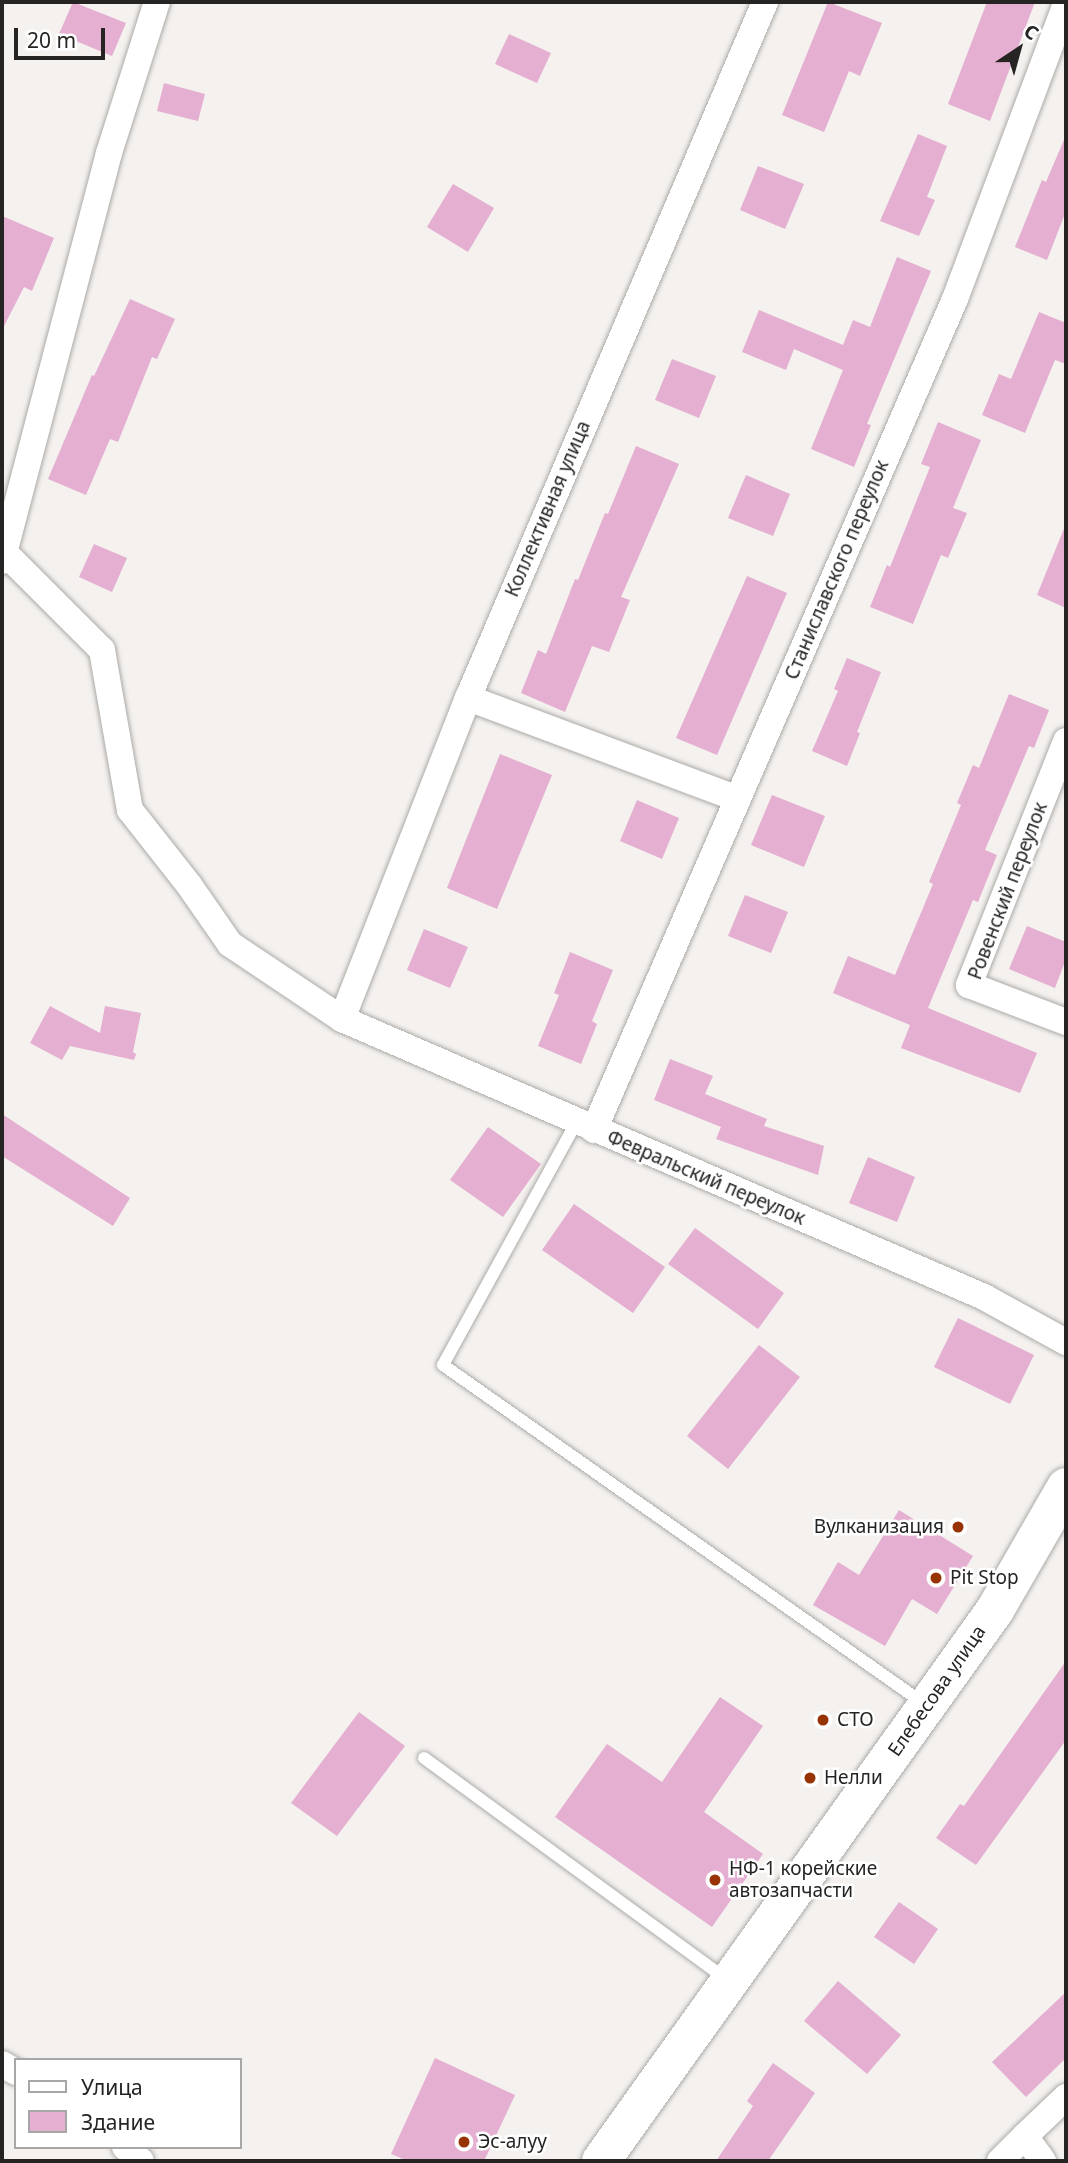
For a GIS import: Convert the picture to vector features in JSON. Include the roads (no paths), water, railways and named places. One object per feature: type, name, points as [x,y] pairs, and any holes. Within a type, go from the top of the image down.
[{"type":"main road","name":"Елебесова улица","points":[[601,2161],[995,1610],[1066,1487]]},
{"type":"street","points":[[4,557],[109,153],[157,2]]},
{"type":"street","name":"Коллективная улица","points":[[342,1020],[468,698],[765,2]]},
{"type":"street","name":"Станиславского переулок","points":[[585,1127],[738,799],[955,299],[1066,4]]},
{"type":"street","name":"Февральский переулок","points":[[4,557],[102,650],[130,810],[230,944],[342,1020],[984,1297],[1066,1342]]},
{"type":"street","points":[[468,698],[738,799]]},
{"type":"street","name":"Ровенский переулок","points":[[1066,741],[969,985],[1066,1022]]},
{"type":"street","points":[[1000,2161],[1066,2097]]},
{"type":"street","points":[[1026,2136],[1043,2161]]},
{"type":"street","points":[[126,2149],[141,2161]]},
{"type":"lane","points":[[585,1127],[443,1365],[927,1706]]},
{"type":"lane","points":[[424,1758],[729,1981]]},
{"type":"place","name":"Вулканизация","points":[[958,1527]]},
{"type":"place","name":"Pit Stop","points":[[936,1578]]},
{"type":"place","name":"СТО","points":[[823,1720]]},
{"type":"place","name":"Нелли","points":[[810,1778]]},
{"type":"place","name":"НФ-1 корейские автозапчасти","points":[[715,1880]]},
{"type":"place","name":"Эс-алуу","points":[[464,2142]]}]
